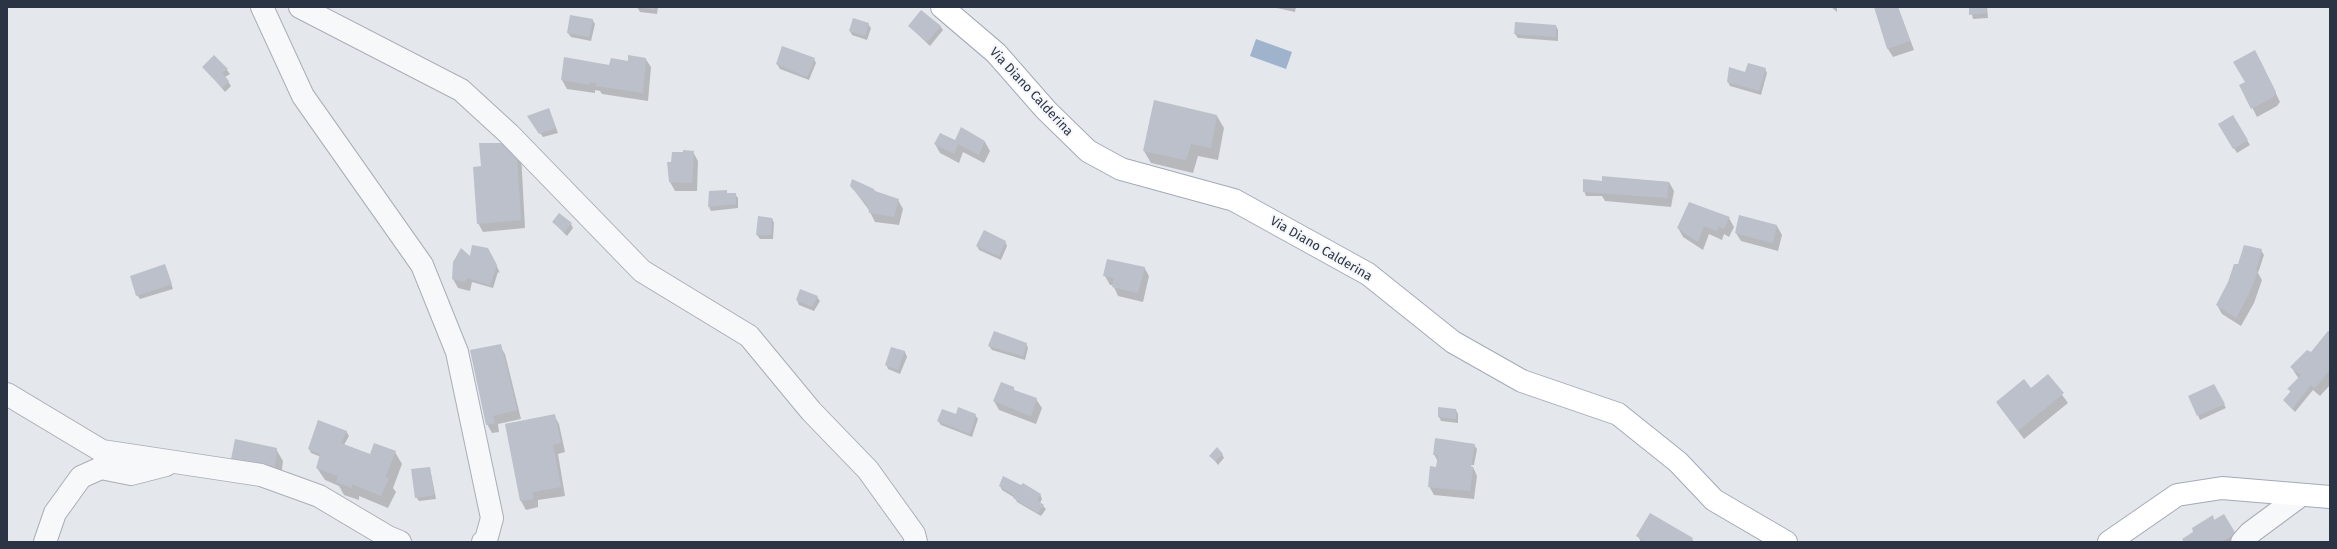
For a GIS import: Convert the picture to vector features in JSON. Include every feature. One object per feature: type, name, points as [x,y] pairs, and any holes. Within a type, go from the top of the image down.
[{"type":"main road","name":"Via Diano Calderina","points":[[942,7],[996,53],[1046,110],[1088,151],[1121,169],[1234,200],[1368,274],[1453,342],[1522,382],[1618,414],[1678,462],[1714,500],[1786,542]]},
{"type":"main road","points":[[2109,542],[2177,495],[2222,488],[2300,496],[2330,497]]},
{"type":"street","points":[[262,7],[303,96],[422,265],[457,352],[492,518],[486,540],[483,542]]},
{"type":"street","points":[[300,7],[461,90],[509,134],[642,270],[749,336],[811,411],[868,470],[914,534],[916,542]]},
{"type":"street","points":[[7,394],[102,451],[261,475],[319,496],[388,537],[400,542]]},
{"type":"street","points":[[45,542],[55,512],[81,477],[101,468],[131,474],[175,463]]},
{"type":"street","points":[[2242,542],[2250,533],[2300,496]]},
{"type":"water","points":[[1256,39],[1292,52],[1286,69],[1250,56]]},
{"type":"building","points":[[640,7],[655,7],[655,10]]},
{"type":"building","points":[[1874,7],[1898,7],[1910,41],[1887,49]]},
{"type":"building","points":[[1969,7],[1986,7],[1986,13],[1969,15]]},
{"type":"building","points":[[921,10],[941,26],[927,42],[908,26]]},
{"type":"building","points":[[570,15],[593,19],[589,37],[567,33]]},
{"type":"building","points":[[853,18],[869,23],[865,36],[849,31]]},
{"type":"building","points":[[1515,22],[1556,25],[1556,37],[1514,34]]},
{"type":"building","points":[[782,46],[815,58],[807,77],[776,64]]},
{"type":"building","points":[[2255,50],[2276,92],[2272,98],[2251,109],[2239,85],[2245,82],[2233,62]]},
{"type":"building","points":[[214,55],[228,69],[222,73],[229,81],[222,88],[202,67]]},
{"type":"building","points":[[628,55],[646,58],[643,93],[596,86],[596,83],[590,82],[590,85],[561,80],[564,57],[609,65],[611,58],[628,61]]},
{"type":"building","points":[[1748,63],[1766,68],[1759,91],[1727,82],[1729,67],[1745,72]]},
{"type":"building","points":[[1154,100],[1217,115],[1211,148],[1191,144],[1186,160],[1143,151]]},
{"type":"building","points":[[549,108],[556,128],[539,134],[527,116]]},
{"type":"building","points":[[2233,115],[2248,140],[2233,149],[2218,124]]},
{"type":"building","points":[[961,127],[985,141],[979,155],[958,144],[954,154],[934,144],[940,133],[955,140]]},
{"type":"building","points":[[479,143],[516,143],[521,220],[477,224],[473,167],[481,166]]},
{"type":"building","points":[[683,150],[694,151],[692,183],[669,182],[667,162],[671,162],[672,152],[683,152]]},
{"type":"building","points":[[1602,176],[1669,182],[1667,198],[1583,192],[1583,179],[1602,181]]},
{"type":"building","points":[[852,179],[874,189],[875,191],[899,199],[894,217],[869,213],[868,206],[850,186]]},
{"type":"building","points":[[727,190],[727,193],[736,193],[736,204],[708,207],[709,191]]},
{"type":"building","points":[[1689,202],[1730,217],[1724,229],[1719,226],[1717,231],[1704,226],[1698,242],[1677,228]]},
{"type":"building","points":[[559,213],[572,223],[564,232],[552,222]]},
{"type":"building","points":[[1739,215],[1777,225],[1773,243],[1735,233]]},
{"type":"building","points":[[758,216],[772,218],[771,235],[756,235]]},
{"type":"building","points":[[984,230],[1006,241],[999,256],[976,246]]},
{"type":"building","points":[[472,245],[488,248],[497,265],[490,285],[467,278],[465,282],[452,279],[453,262],[461,248],[470,256]]},
{"type":"building","points":[[2244,245],[2262,249],[2256,270],[2258,271],[2249,294],[2236,318],[2216,305],[2228,282],[2234,264],[2238,264]]},
{"type":"building","points":[[1107,259],[1145,267],[1138,293],[1112,287],[1114,278],[1103,276]]},
{"type":"building","points":[[165,264],[172,284],[136,296],[130,276]]},
{"type":"building","points":[[800,289],[818,296],[812,307],[796,300]]},
{"type":"building","points":[[994,331],[1027,343],[1023,356],[988,346]]},
{"type":"building","points":[[2328,331],[2330,332],[2330,370],[2315,388],[2311,385],[2292,409],[2283,400],[2291,391],[2287,389],[2301,375],[2290,367],[2307,350],[2311,352]]},
{"type":"building","points":[[501,344],[517,410],[493,416],[495,423],[486,425],[470,350]]},
{"type":"building","points":[[891,347],[905,351],[898,370],[885,365]]},
{"type":"building","points":[[2048,374],[2064,393],[2018,431],[1996,402],[2024,379],[2031,388]]},
{"type":"building","points":[[1001,382],[1014,387],[1014,390],[1037,398],[1031,416],[993,401]]},
{"type":"building","points":[[2214,384],[2225,404],[2197,416],[2188,396]]},
{"type":"building","points":[[958,407],[976,414],[970,434],[937,421],[942,409],[956,414]]},
{"type":"building","points":[[1438,407],[1456,409],[1456,419],[1438,417]]},
{"type":"building","points":[[555,414],[561,443],[553,445],[561,487],[533,492],[533,499],[520,501],[505,424]]},
{"type":"building","points":[[318,420],[347,431],[341,443],[370,454],[374,443],[396,451],[385,477],[389,478],[381,496],[352,484],[352,488],[336,482],[338,476],[316,468],[320,454],[308,449]]},
{"type":"building","points":[[1435,438],[1475,444],[1471,466],[1473,467],[1470,491],[1428,487],[1430,466],[1436,467],[1438,455],[1433,455]]},
{"type":"building","points":[[235,439],[277,448],[274,474],[230,464]]},
{"type":"building","points":[[1217,447],[1223,454],[1215,461],[1209,456]]},
{"type":"building","points":[[430,467],[434,495],[415,498],[411,469]]},
{"type":"building","points":[[1003,476],[1021,485],[1023,483],[1041,494],[1037,500],[1044,505],[1038,513],[1013,498],[1015,496],[999,486]]},
{"type":"building","points":[[1650,513],[1693,538],[1690,542],[1646,542],[1636,536]]},
{"type":"building","points":[[2224,514],[2236,534],[2220,542],[2184,542],[2182,539],[2193,532],[2192,528],[2213,515],[2214,520]]}]
